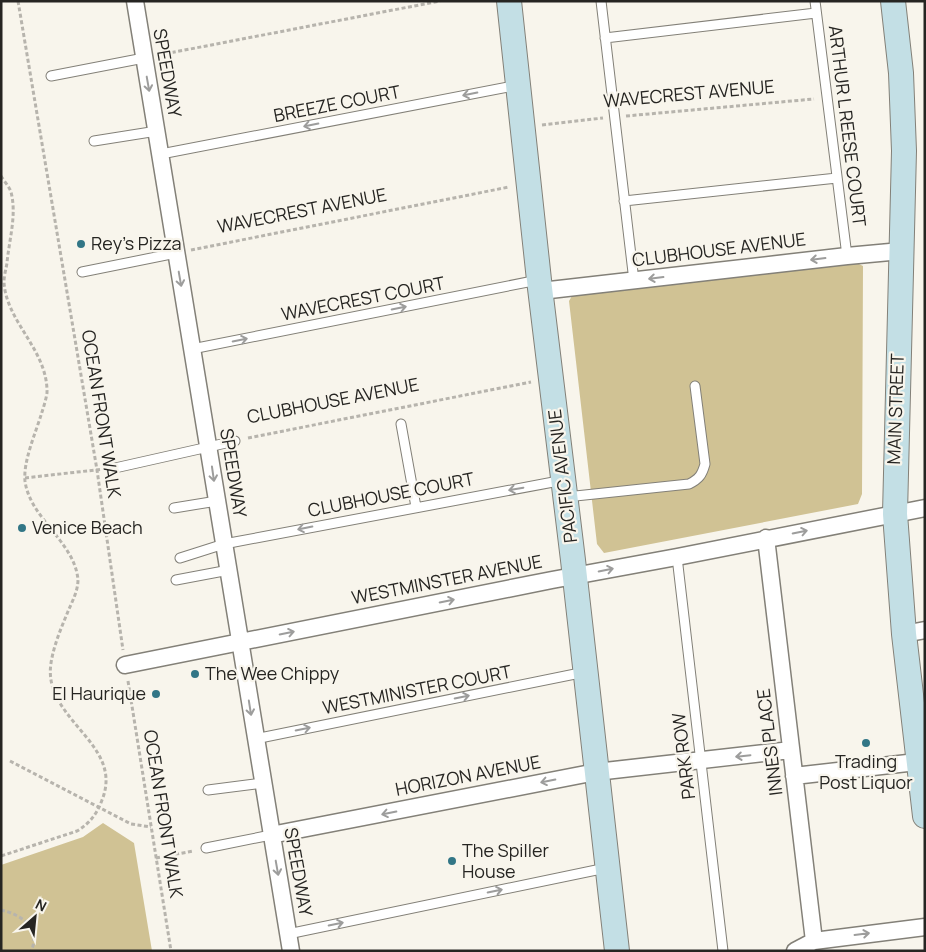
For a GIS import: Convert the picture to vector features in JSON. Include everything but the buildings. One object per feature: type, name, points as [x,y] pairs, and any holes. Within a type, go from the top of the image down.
[{"type":"main road","name":"PACIFIC AVENUE","points":[[509,1],[617,951]]},
{"type":"main road","name":"MAIN STREET","points":[[894,1],[901,74],[904,150],[894,514],[914,632],[925,816]]},
{"type":"street","name":"SPEEDWAY","points":[[135,1],[291,951]]},
{"type":"street","name":"CLUBHOUSE AVENUE","points":[[540,286],[634,281],[901,251]]},
{"type":"street","name":"WESTMINSTER AVENUE","points":[[125,665],[925,508]]},
{"type":"street","name":"INNES PLACE","points":[[766,538],[814,941]]},
{"type":"street","name":"HORIZON AVENUE","points":[[271,835],[596,772],[791,750]]},
{"type":"street","points":[[794,776],[921,761]]},
{"type":"street","points":[[796,951],[814,941],[925,927]]},
{"type":"lane","points":[[601,1],[634,281]]},
{"type":"lane","name":"ARTHUR L REESE COURT","points":[[815,1],[846,256]]},
{"type":"lane","points":[[605,38],[816,13]]},
{"type":"lane","points":[[51,76],[144,58]]},
{"type":"lane","name":"BREEZE COURT","points":[[161,154],[518,85]]},
{"type":"lane","points":[[94,141],[157,130]]},
{"type":"lane","points":[[624,201],[837,178]]},
{"type":"lane","points":[[82,272],[176,253]]},
{"type":"lane","name":"WAVECREST COURT","points":[[192,349],[540,286]]},
{"type":"lane","name":"CLUBHOUSE COURT","points":[[180,558],[224,544],[416,507],[565,488],[689,484],[697,480],[702,474],[704,464],[695,386]]},
{"type":"lane","points":[[401,424],[416,507]]},
{"type":"lane","name":"CLUBHOUSE AVENUE","points":[[115,468],[235,441]]},
{"type":"lane","points":[[174,508],[217,501]]},
{"type":"lane","name":"PARK ROW","points":[[677,557],[723,951]]},
{"type":"lane","points":[[176,580],[229,570]]},
{"type":"lane","name":"WESTMINISTER COURT","points":[[255,739],[585,672]]},
{"type":"lane","points":[[208,790],[263,783]]},
{"type":"lane","name":"HORIZON AVENUE","points":[[206,848],[271,835]]},
{"type":"lane","points":[[288,934],[607,868]]},
{"type":"path","name":"OCEAN FRONT WALK","points":[[18,1],[96,470],[171,951]]},
{"type":"path","points":[[144,58],[440,1]]},
{"type":"path","name":"WAVECREST AVENUE","points":[[524,127],[827,98]]},
{"type":"path","points":[[1,176],[10,190],[14,208],[4,282],[8,302],[42,363],[46,378],[47,396],[27,462],[26,488],[37,509],[72,559],[78,582],[56,642],[50,671],[52,687],[64,710],[96,749],[104,763],[108,781],[100,807],[91,820],[77,832],[1,856]]},
{"type":"path","name":"WAVECREST AVENUE","points":[[176,253],[529,183]]},
{"type":"path","name":"CLUBHOUSE AVENUE","points":[[235,441],[532,382],[551,380]]},
{"type":"path","points":[[25,478],[115,468]]},
{"type":"path","points":[[10,761],[131,824],[151,827]]},
{"type":"path","points":[[156,858],[206,848]]},
{"type":"path","points":[[1,910],[17,915],[27,923],[33,935],[34,946],[32,951]]},
{"type":"shaded area","points":[[857,263],[863,266],[862,494],[858,504],[604,553],[597,544],[569,301],[572,296]]},
{"type":"shaded area","points":[[103,823],[134,843],[152,951],[1,951],[1,865],[83,837]]},
{"type":"place","name":"Rey's Pizza","points":[[81,244]]},
{"type":"place","name":"Venice Beach","points":[[22,528]]},
{"type":"place","name":"The Wee Chippy","points":[[195,674]]},
{"type":"place","name":"El Haurique","points":[[156,694]]},
{"type":"place","name":"Trading Post Liquor","points":[[866,743]]},
{"type":"place","name":"The Spiller House","points":[[452,861]]}]
